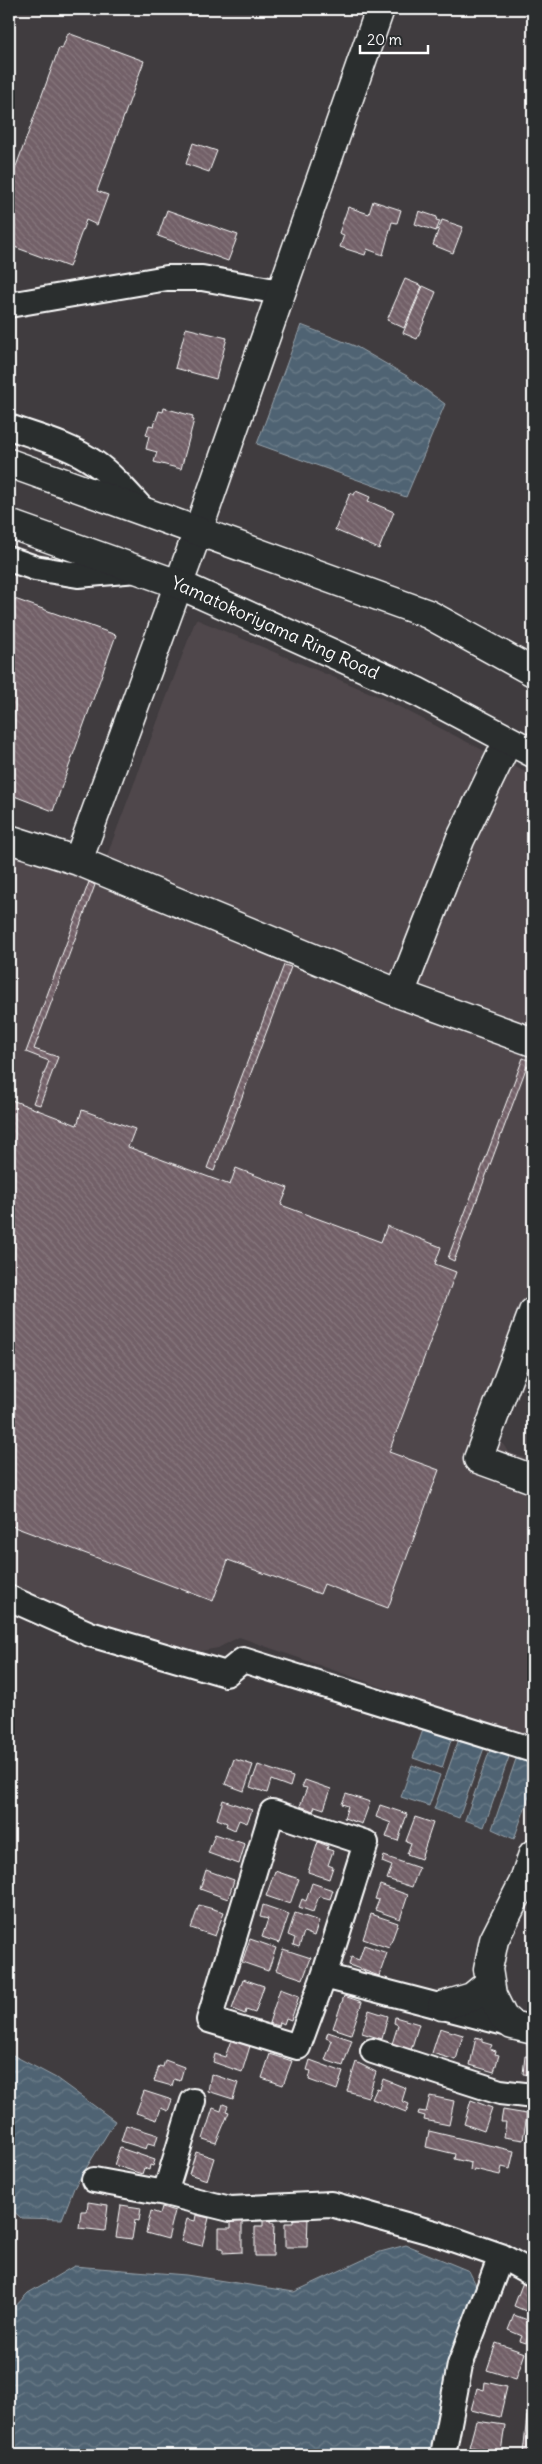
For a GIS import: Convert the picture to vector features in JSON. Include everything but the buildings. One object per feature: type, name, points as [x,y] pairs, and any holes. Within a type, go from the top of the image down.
[{"type":"street","points":[[78,861],[198,531],[380,9]]},
{"type":"street","points":[[9,305],[166,278],[202,278],[280,292]]},
{"type":"street","points":[[9,427],[53,442],[94,462],[116,481],[145,512]]},
{"type":"street","points":[[9,463],[428,614],[533,672]]},
{"type":"street","name":"Yamatokoriyama Ring Road","points":[[9,524],[178,584],[418,692],[533,753]]},
{"type":"street","points":[[9,559],[35,568],[78,575],[139,570]]},
{"type":"street","points":[[400,994],[460,840],[508,741]]},
{"type":"street","points":[[9,839],[78,861],[400,994],[533,1042]]},
{"type":"street","points":[[533,1312],[478,1459],[533,1479]]},
{"type":"street","points":[[9,1598],[90,1634],[226,1674],[243,1660],[533,1750]]},
{"type":"street","points":[[272,1812],[366,1843],[324,1976],[298,2046],[209,2020],[272,1812]]},
{"type":"street","points":[[523,2028],[497,2006],[489,1983],[488,1969],[492,1947],[523,1883],[533,1854]]},
{"type":"street","points":[[324,1976],[523,2028]]},
{"type":"street","points":[[442,2006],[472,1997],[489,1983]]},
{"type":"street","points":[[373,2051],[500,2092],[533,2096]]},
{"type":"street","points":[[165,2193],[193,2101]]},
{"type":"street","points":[[94,2180],[165,2193],[230,2209],[331,2204],[438,2234],[501,2256],[533,2274]]},
{"type":"street","points":[[443,2455],[460,2365],[501,2256]]},
{"type":"shaded area","points":[[196,619],[380,697],[533,776],[533,1358],[501,1441],[508,1452],[533,1461],[533,1740],[239,1637],[218,1648],[190,1653],[140,1644],[9,1592],[9,853],[97,882]]},
{"type":"water","points":[[301,325],[355,346],[407,376],[445,404],[406,497],[257,444]]},
{"type":"water","points":[[424,1727],[452,1737],[442,1768],[413,1758]]},
{"type":"water","points":[[459,1739],[484,1748],[459,1818],[434,1809]]},
{"type":"water","points":[[490,1750],[509,1757],[484,1827],[465,1820]]},
{"type":"water","points":[[516,1759],[533,1764],[533,1785],[514,1839],[492,1829]]},
{"type":"water","points":[[412,1765],[440,1775],[429,1806],[401,1797]]},
{"type":"water","points":[[9,2053],[56,2078],[115,2121],[74,2188],[62,2219],[21,2218],[9,2207]]},
{"type":"water","points":[[406,2245],[469,2271],[478,2289],[433,2455],[9,2455],[9,2313],[28,2293],[74,2266],[186,2275],[294,2292],[380,2252]]}]
